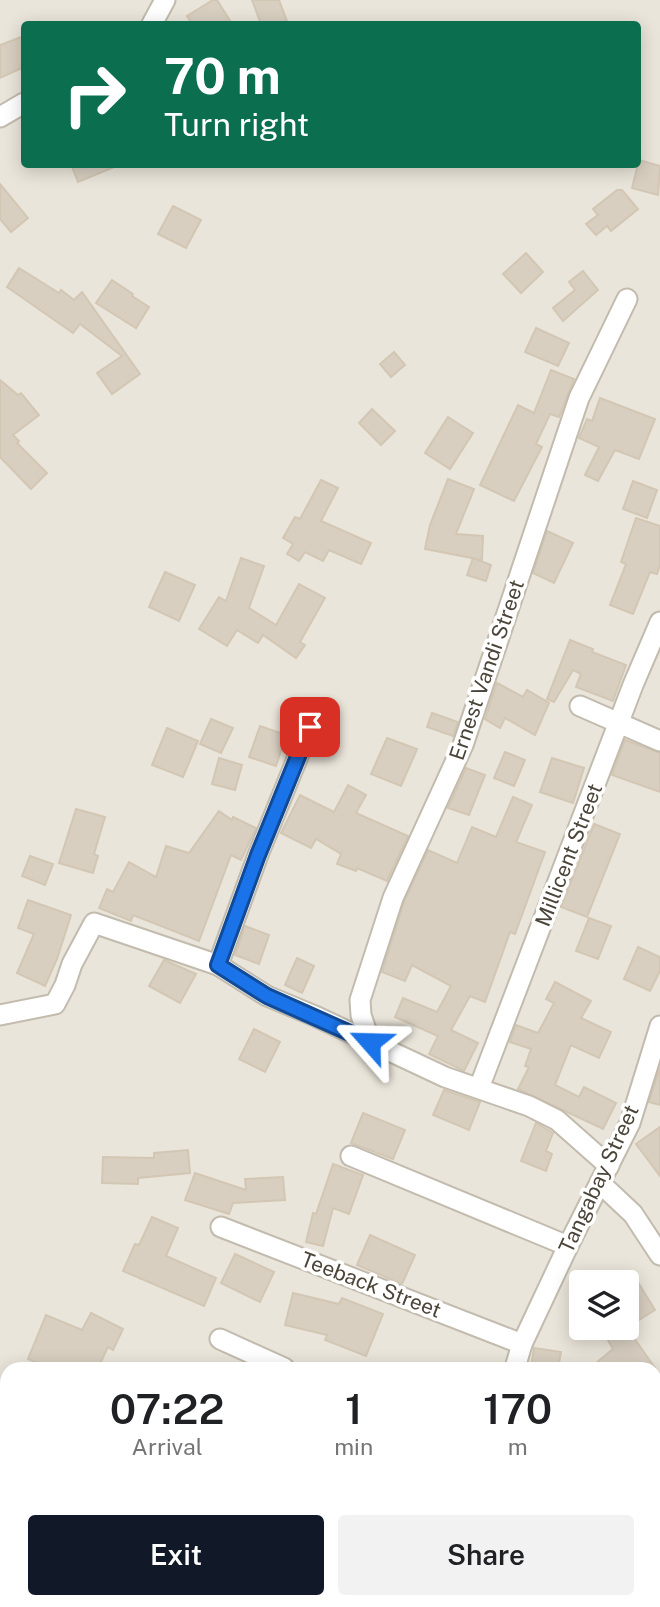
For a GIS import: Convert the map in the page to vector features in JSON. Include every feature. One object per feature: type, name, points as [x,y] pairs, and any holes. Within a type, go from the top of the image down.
[{"type":"street","points":[[154,21],[165,0]]},
{"type":"street","points":[[0,117],[21,105]]},
{"type":"street","name":"Ernest Vandi Street","points":[[370,1042],[360,1015],[360,1000],[393,898],[463,745],[579,398],[627,299]]},
{"type":"street","name":"Millicent Street","points":[[479,1088],[660,622]]},
{"type":"street","points":[[580,706],[660,741]]},
{"type":"street","points":[[218,965],[258,855],[310,727]]},
{"type":"street","points":[[0,1015],[55,1004],[94,923],[218,965],[267,996],[445,1077],[529,1106],[557,1120],[605,1174],[660,1255]]},
{"type":"street","name":"Tangabay Street","points":[[517,1362],[522,1344],[568,1246],[630,1123],[660,1026]]},
{"type":"street","points":[[351,1156],[568,1246]]},
{"type":"street","name":"Teeback Street","points":[[221,1227],[522,1344]]},
{"type":"street","points":[[220,1339],[271,1362]]},
{"type":"shaded area","points":[[0,0],[660,0],[660,1362],[0,1362]]},
{"type":"building","points":[[217,0],[230,21],[190,21],[187,16]]},
{"type":"building","points":[[252,0],[279,0],[287,21],[260,21]]},
{"type":"building","points":[[21,37],[21,68],[0,78],[0,45]]},
{"type":"building","points":[[641,161],[660,166],[658,195],[632,188],[637,168],[641,168]]},
{"type":"building","points":[[73,168],[112,168],[78,182]]},
{"type":"building","points":[[0,184],[28,218],[11,232],[0,219]]},
{"type":"building","points":[[617,190],[622,190],[638,209],[611,231],[607,226],[596,235],[586,224],[598,215],[593,209]]},
{"type":"building","points":[[173,206],[201,220],[186,248],[158,234]]},
{"type":"building","points":[[526,253],[543,272],[521,293],[503,274]]},
{"type":"building","points":[[19,268],[59,293],[61,290],[74,300],[82,292],[140,374],[112,394],[97,373],[122,356],[80,324],[73,333],[7,287]]},
{"type":"building","points":[[583,271],[598,290],[563,321],[553,308],[575,290],[569,282]]},
{"type":"building","points":[[112,280],[149,307],[136,328],[96,303]]},
{"type":"building","points":[[536,328],[569,343],[558,366],[525,352]]},
{"type":"building","points":[[394,352],[405,365],[391,377],[380,364]]},
{"type":"building","points":[[551,370],[574,379],[559,417],[550,414],[536,444],[542,447],[514,501],[480,485],[518,405],[534,413]]},
{"type":"building","points":[[0,380],[18,395],[21,393],[39,415],[13,435],[19,441],[17,443],[47,473],[31,489],[0,457]]},
{"type":"building","points":[[600,398],[655,419],[639,459],[615,450],[598,481],[585,475],[599,447],[579,438],[587,419],[592,421]]},
{"type":"building","points":[[372,409],[395,431],[381,445],[359,423]]},
{"type":"building","points":[[448,417],[473,433],[450,469],[425,453]]},
{"type":"building","points":[[448,479],[474,489],[456,534],[483,536],[482,560],[425,549],[430,525]]},
{"type":"building","points":[[321,480],[338,488],[321,521],[371,543],[361,564],[329,550],[323,561],[305,552],[299,561],[287,554],[293,544],[283,538],[295,517],[300,519]]},
{"type":"building","points":[[633,481],[657,490],[647,518],[623,509]]},
{"type":"building","points":[[636,518],[660,526],[660,565],[657,574],[650,572],[633,614],[610,605],[626,564],[621,562]]},
{"type":"building","points":[[547,531],[573,543],[554,583],[533,573]]},
{"type":"building","points":[[241,558],[264,566],[249,608],[276,625],[299,584],[325,598],[300,642],[305,645],[296,658],[263,635],[258,643],[237,630],[227,646],[199,629],[219,597],[226,601]]},
{"type":"building","points":[[473,558],[491,565],[486,581],[467,575]]},
{"type":"building","points":[[165,572],[195,585],[179,621],[149,607]]},
{"type":"building","points":[[570,640],[626,665],[613,701],[576,687],[581,674],[573,670],[554,702],[547,699]]},
{"type":"building","points":[[497,683],[523,697],[527,690],[549,703],[535,735],[505,718],[500,728],[485,719]]},
{"type":"building","points":[[432,713],[458,722],[453,736],[427,727]]},
{"type":"building","points":[[211,719],[233,728],[221,753],[200,744]]},
{"type":"building","points":[[260,726],[286,735],[276,766],[249,757]]},
{"type":"building","points":[[167,728],[198,741],[183,777],[152,765]]},
{"type":"building","points":[[387,738],[417,749],[401,786],[371,774]]},
{"type":"building","points":[[625,740],[660,753],[660,792],[612,775]]},
{"type":"building","points":[[505,752],[525,760],[514,786],[494,778]]},
{"type":"building","points":[[219,758],[242,765],[235,790],[212,784]]},
{"type":"building","points":[[552,758],[584,768],[573,803],[540,792]]},
{"type":"building","points":[[466,768],[485,775],[469,815],[448,808]]},
{"type":"building","points":[[348,785],[366,795],[356,813],[408,836],[387,881],[357,868],[356,871],[337,864],[341,854],[316,839],[311,848],[281,833],[300,795],[334,812]]},
{"type":"building","points":[[513,797],[532,805],[516,842],[545,852],[515,934],[510,932],[485,1002],[470,996],[451,1030],[478,1043],[464,1071],[429,1054],[438,1036],[395,1017],[403,998],[437,1012],[451,986],[412,965],[405,981],[382,972],[404,902],[428,850],[457,863],[472,827],[496,837]]},
{"type":"building","points":[[76,809],[105,817],[94,854],[98,856],[93,873],[59,863]]},
{"type":"building","points":[[219,811],[232,820],[233,817],[256,828],[241,860],[231,855],[199,941],[133,915],[131,921],[99,908],[107,889],[113,892],[129,862],[156,877],[166,846],[189,853]]},
{"type":"building","points":[[594,824],[620,834],[587,917],[561,907]]},
{"type":"building","points":[[30,856],[53,864],[45,885],[22,876]]},
{"type":"building","points":[[28,900],[71,915],[45,986],[17,973],[34,934],[18,928]]},
{"type":"building","points":[[589,918],[611,926],[598,959],[576,951]]},
{"type":"building","points":[[245,926],[269,935],[259,964],[235,955]]},
{"type":"building","points":[[638,947],[660,957],[660,971],[650,991],[624,979]]},
{"type":"building","points":[[297,958],[314,966],[302,993],[285,985]]},
{"type":"building","points":[[164,960],[196,974],[180,1003],[149,986]]},
{"type":"building","points":[[555,982],[591,1001],[581,1018],[611,1032],[599,1058],[571,1045],[555,1085],[579,1097],[584,1087],[616,1103],[603,1129],[518,1089],[529,1067],[525,1066],[531,1049],[510,1042],[516,1025],[538,1033],[554,1003],[546,999]]},
{"type":"building","points":[[254,1029],[280,1042],[265,1072],[239,1059]]},
{"type":"building","points":[[660,1067],[660,1105],[649,1102]]},
{"type":"building","points":[[444,1090],[480,1102],[469,1130],[433,1115]]},
{"type":"building","points":[[363,1113],[405,1130],[393,1159],[351,1143]]},
{"type":"building","points":[[536,1123],[553,1133],[546,1151],[552,1154],[546,1171],[521,1161]]},
{"type":"building","points":[[660,1127],[660,1176],[636,1144]]},
{"type":"building","points":[[188,1150],[190,1173],[138,1178],[138,1184],[102,1183],[103,1157],[154,1158],[154,1153]]},
{"type":"building","points":[[333,1164],[363,1175],[349,1214],[333,1208],[323,1246],[306,1242],[313,1213],[316,1214]]},
{"type":"building","points":[[195,1173],[246,1190],[245,1179],[283,1177],[285,1200],[233,1203],[229,1214],[185,1200]]},
{"type":"building","points":[[152,1217],[178,1228],[166,1256],[216,1278],[204,1306],[123,1271],[135,1244],[139,1245]]},
{"type":"building","points":[[370,1235],[415,1255],[402,1284],[357,1265]]},
{"type":"building","points":[[235,1254],[274,1272],[260,1302],[221,1283]]},
{"type":"building","points":[[639,1284],[655,1310],[639,1320]]},
{"type":"building","points":[[293,1293],[339,1304],[342,1298],[383,1314],[366,1356],[325,1340],[327,1335],[285,1325]]},
{"type":"building","points":[[91,1313],[123,1329],[113,1350],[108,1347],[101,1362],[35,1362],[28,1359],[46,1315],[82,1330]]},
{"type":"building","points":[[608,1340],[635,1340],[651,1362],[597,1362],[613,1349]]},
{"type":"building","points":[[534,1348],[561,1352],[559,1362],[532,1362]]},
{"type":"route","points":[[310,727],[258,855],[218,965],[267,996],[370,1042]]}]
